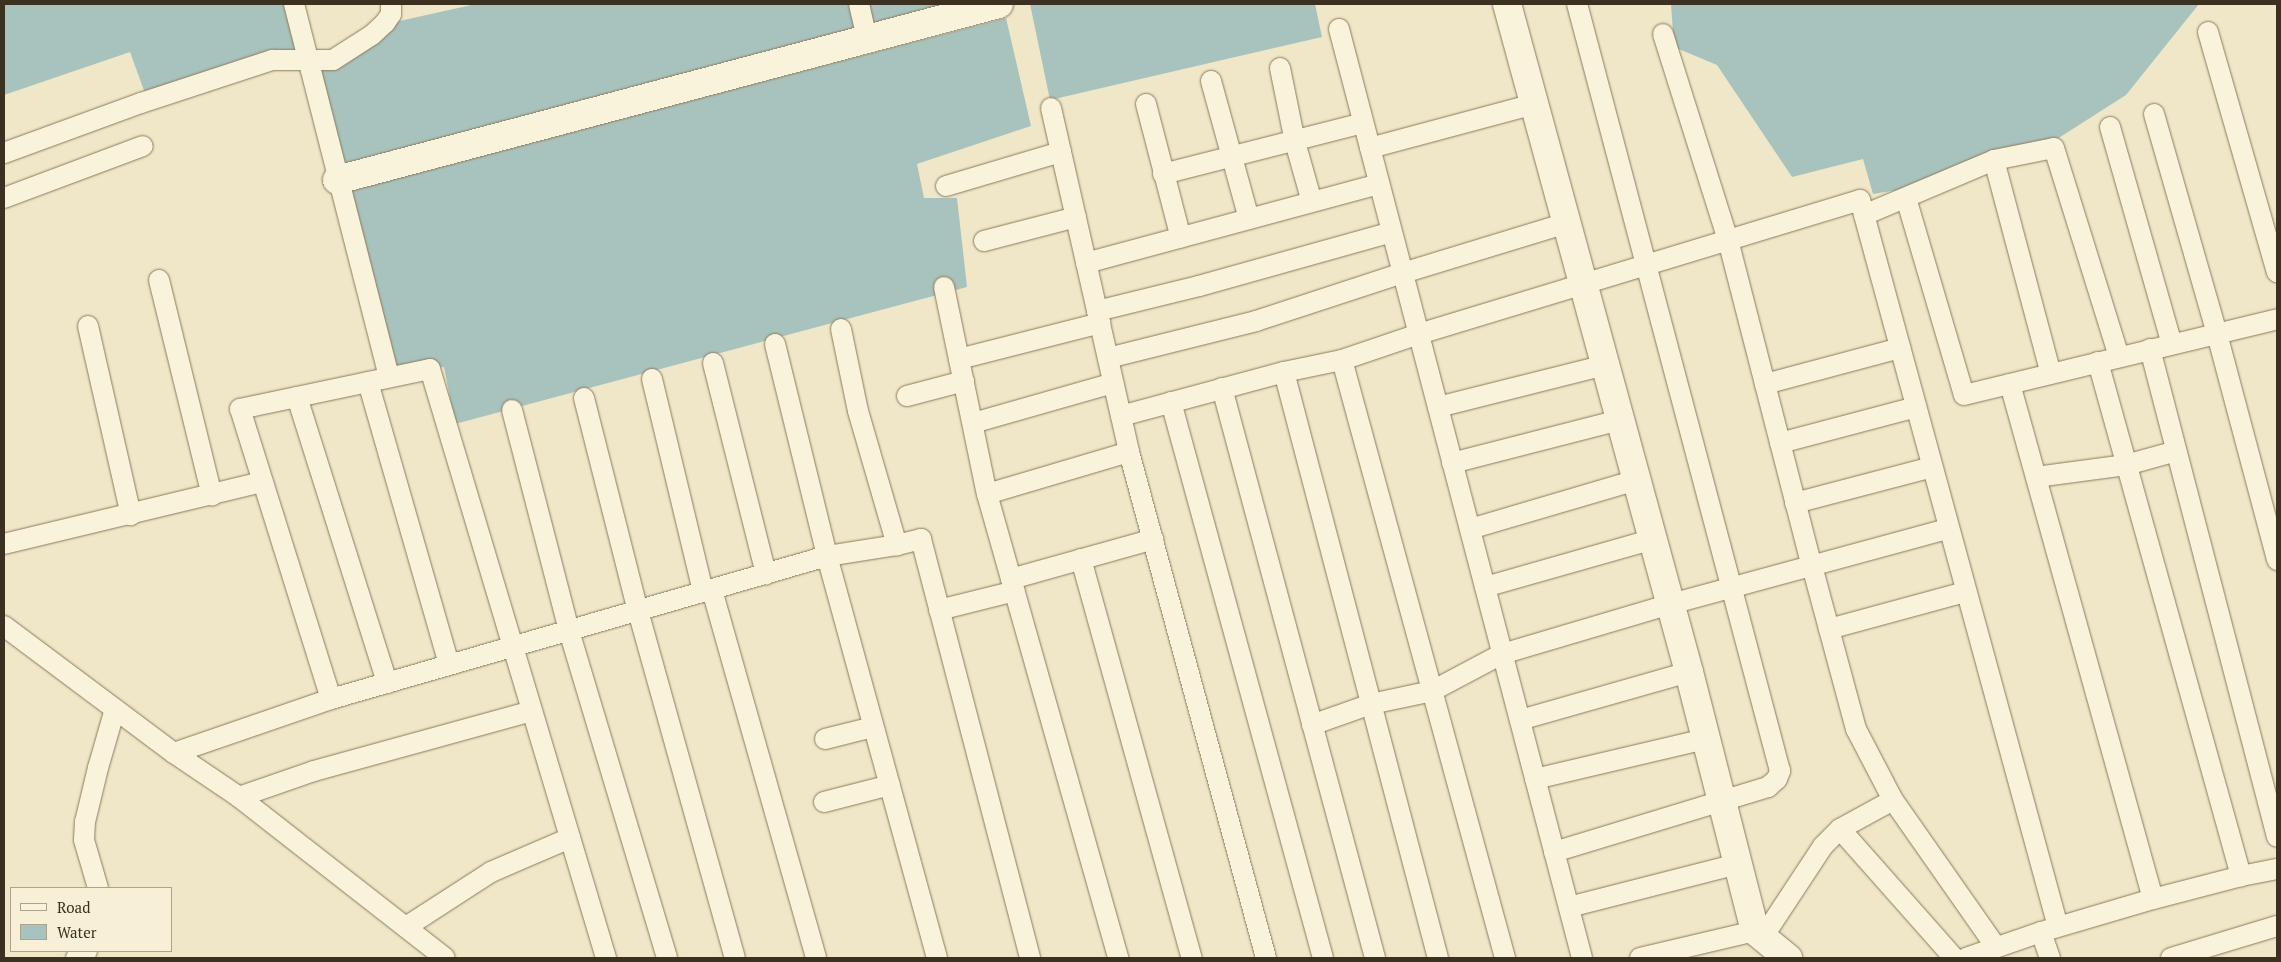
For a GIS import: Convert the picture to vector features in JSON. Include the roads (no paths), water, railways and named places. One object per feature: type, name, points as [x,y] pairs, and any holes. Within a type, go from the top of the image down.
[{"type":"street","points":[[294,4],[337,180],[389,378]]},
{"type":"street","points":[[4,153],[141,103],[272,60],[333,60],[360,43],[385,23],[391,14],[391,4]]},
{"type":"street","points":[[859,4],[867,39]]},
{"type":"street","points":[[337,180],[999,4]]},
{"type":"street","points":[[1507,4],[1689,672],[1738,864],[1759,934],[1788,958]]},
{"type":"street","points":[[1554,852],[1768,787],[1777,779],[1780,771],[1577,4]]},
{"type":"street","points":[[1339,30],[1582,958]]},
{"type":"street","points":[[2208,32],[2277,272]]},
{"type":"street","points":[[1663,34],[1728,240],[1795,503],[1856,729],[1894,800],[1996,947]]},
{"type":"street","points":[[1280,68],[1296,142],[1312,202]]},
{"type":"street","points":[[1211,81],[1249,219]]},
{"type":"street","points":[[1146,104],[1181,238]]},
{"type":"street","points":[[1370,148],[1534,104]]},
{"type":"street","points":[[1051,108],[1129,452],[1266,958]]},
{"type":"street","points":[[2154,114],[2277,560]]},
{"type":"street","points":[[1163,174],[1296,142],[1363,123]]},
{"type":"street","points":[[2110,128],[2172,344]]},
{"type":"street","points":[[4,198],[143,146]]},
{"type":"street","points":[[1864,215],[1994,160],[2054,148],[2119,357]]},
{"type":"street","points":[[946,186],[1061,152]]},
{"type":"street","points":[[1994,160],[2051,374]]},
{"type":"street","points":[[1086,263],[1379,184]]},
{"type":"street","points":[[1906,198],[1964,395],[2277,319]]},
{"type":"street","points":[[1121,416],[1284,372],[1342,360],[1419,334],[1860,200],[1965,592],[2050,930],[2050,958]]},
{"type":"street","points":[[984,241],[1076,217]]},
{"type":"street","points":[[1108,358],[1256,321],[1403,273],[1567,223]]},
{"type":"street","points":[[960,359],[1199,286],[1392,232]]},
{"type":"street","points":[[159,280],[212,496]]},
{"type":"street","points":[[944,287],[987,494],[1118,958]]},
{"type":"street","points":[[88,326],[131,515]]},
{"type":"street","points":[[840,330],[858,411],[897,545]]},
{"type":"street","points":[[775,344],[827,556],[937,958]]},
{"type":"street","points":[[1765,384],[1900,348]]},
{"type":"street","points":[[2150,350],[2277,836]]},
{"type":"street","points":[[1342,360],[1505,958]]},
{"type":"street","points":[[2098,362],[2241,876]]},
{"type":"street","points":[[713,363],[766,574]]},
{"type":"street","points":[[1438,406],[1605,365]]},
{"type":"street","points":[[331,699],[240,409],[430,369],[606,958]]},
{"type":"street","points":[[1284,372],[1438,958]]},
{"type":"street","points":[[652,379],[707,591],[816,958]]},
{"type":"street","points":[[908,396],[964,381]]},
{"type":"street","points":[[368,382],[449,666]]},
{"type":"street","points":[[973,423],[1114,383]]},
{"type":"street","points":[[2010,384],[2153,899]]},
{"type":"street","points":[[1222,388],[1375,958]]},
{"type":"street","points":[[297,397],[388,683]]},
{"type":"street","points":[[584,398],[638,611],[736,958]]},
{"type":"street","points":[[1171,402],[1323,958]]},
{"type":"street","points":[[1780,443],[1916,407]]},
{"type":"street","points":[[512,410],[569,631],[667,958]]},
{"type":"street","points":[[1452,463],[1620,420]]},
{"type":"street","points":[[2036,477],[2126,464],[2176,450]]},
{"type":"street","points":[[987,494],[1129,452]]},
{"type":"street","points":[[1795,503],[1932,467]]},
{"type":"street","points":[[1470,529],[1637,480]]},
{"type":"street","points":[[4,544],[21,538],[131,515],[263,482]]},
{"type":"street","points":[[1312,725],[1371,704],[1432,691],[1502,654],[1670,604],[1948,529]]},
{"type":"street","points":[[174,753],[331,699],[827,556],[897,545],[922,539],[1030,958]]},
{"type":"street","points":[[939,610],[1082,559],[1154,539]]},
{"type":"street","points":[[1485,587],[1653,539]]},
{"type":"street","points":[[1082,559],[1192,958]]},
{"type":"street","points":[[1829,629],[1965,592]]},
{"type":"street","points":[[4,626],[174,753],[239,797],[445,958]]},
{"type":"street","points":[[1520,720],[1689,672]]},
{"type":"street","points":[[98,887],[84,840],[85,822],[115,709]]},
{"type":"street","points":[[239,797],[314,771],[532,711]]},
{"type":"street","points":[[825,739],[873,727]]},
{"type":"street","points":[[1535,779],[1706,739]]},
{"type":"street","points":[[824,802],[890,785]]},
{"type":"street","points":[[1640,958],[1759,934],[1808,868],[1840,829],[1894,800]]},
{"type":"street","points":[[1840,829],[1954,958]]},
{"type":"street","points":[[406,927],[491,872],[570,838]]},
{"type":"street","points":[[1569,907],[1738,864]]},
{"type":"street","points":[[1966,958],[2153,899],[2241,876],[2277,869]]},
{"type":"street","points":[[2171,958],[2277,926]]},
{"type":"water","points":[[4,4],[290,4],[302,51],[146,96],[130,52],[4,95]]},
{"type":"water","points":[[476,4],[963,4],[494,129],[335,165],[320,70],[395,22]]},
{"type":"water","points":[[1030,4],[1315,4],[1322,37],[1050,100]]},
{"type":"water","points":[[1671,4],[2199,4],[2126,95],[2046,146],[1928,185],[1873,194],[1863,159],[1792,177],[1717,65],[1674,47]]},
{"type":"water","points":[[1006,18],[1031,126],[917,164],[924,198],[957,198],[967,287],[455,424],[444,367],[385,373],[339,192]]}]
